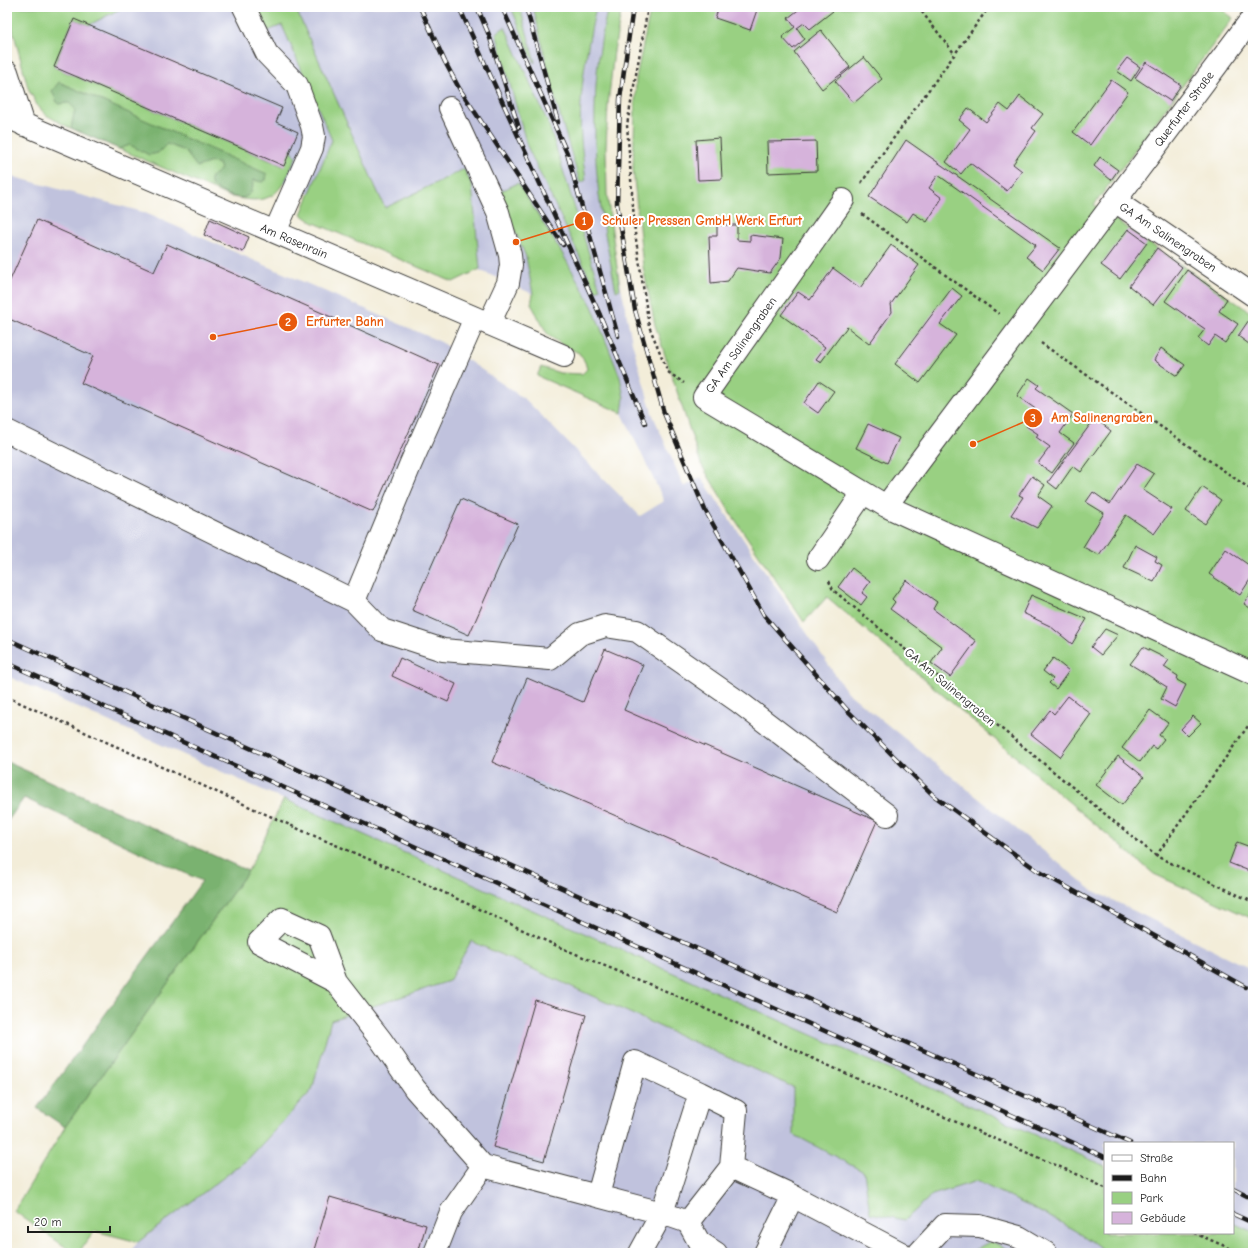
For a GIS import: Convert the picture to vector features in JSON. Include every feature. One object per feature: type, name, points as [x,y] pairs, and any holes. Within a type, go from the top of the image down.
[{"type":"street","points":[[244,7],[267,54],[297,85],[312,126],[314,136],[312,148],[275,232]]},
{"type":"street","name":"Querfurter Straße","points":[[1115,201],[1253,17]]},
{"type":"street","name":"Am Rasenrain","points":[[7,72],[16,121],[564,356]]},
{"type":"street","points":[[354,601],[411,463],[482,321],[508,283],[511,265],[507,239],[498,212],[450,108]]},
{"type":"street","name":"GA Am Salinengraben","points":[[843,200],[704,397],[886,506],[1253,674]]},
{"type":"street","name":"GA Am Salinengraben","points":[[886,506],[1115,201],[1253,295]]},
{"type":"street","points":[[7,431],[354,601],[382,630],[443,650],[550,659],[580,634],[605,626],[637,631],[739,702],[887,816]]},
{"type":"street","points":[[818,559],[863,493]]},
{"type":"street","points":[[336,982],[381,1040],[415,1090],[483,1166],[598,1195],[688,1222],[699,1242],[716,1253]]},
{"type":"street","points":[[598,1195],[635,1062],[736,1111],[731,1167],[688,1222]]},
{"type":"street","points":[[640,1253],[662,1213],[700,1093]]},
{"type":"street","points":[[435,1253],[451,1212],[483,1166]]},
{"type":"street","points":[[731,1167],[793,1196],[901,1253]]},
{"type":"street","points":[[765,1253],[793,1196]]},
{"type":"street","points":[[919,1253],[945,1225],[980,1226],[1019,1237],[1046,1253]]},
{"type":"path","points":[[648,7],[627,125],[635,233],[649,326],[668,372],[704,397]]},
{"type":"path","points":[[918,7],[954,53]]},
{"type":"path","points":[[989,7],[857,188],[843,200],[1020,329],[1253,491]]},
{"type":"path","name":"GA Am Salinengraben","points":[[818,559],[833,590],[1156,856],[1253,902]]},
{"type":"path","points":[[7,697],[303,831],[415,879],[559,947],[673,994],[873,1086],[1081,1176],[1104,1188]]},
{"type":"path","points":[[1156,856],[1253,719]]},
{"type":"path","points":[[1196,1234],[1241,1253]]},
{"type":"shaded area","points":[[18,7],[622,7],[614,51],[608,105],[606,147],[607,194],[615,256],[632,342],[652,413],[684,487],[701,477],[847,692],[1092,890],[1253,970],[1253,1232],[1234,1223],[1234,1142],[1104,1142],[1104,1166],[7,676],[7,175],[143,212],[441,342],[526,400],[640,516],[664,501],[622,413],[574,299],[533,294],[39,73]]},
{"type":"shaded area","points":[[470,941],[1104,1229],[1104,1234],[1107,1234],[1153,1253],[129,1253],[138,1242],[248,1159],[312,1090],[331,1020],[449,981]]},
{"type":"green space","points":[[7,7],[124,7],[89,25],[74,19],[54,67],[283,166],[291,149],[296,157],[285,181],[273,195],[265,199],[255,200],[228,196],[66,126],[46,115],[37,105],[28,88]]},
{"type":"green space","points":[[257,7],[295,7],[385,208],[464,169],[472,185],[480,269],[453,282],[312,222],[301,214],[332,140],[282,25],[268,31]]},
{"type":"green space","points":[[511,7],[520,7],[535,62],[534,63]]},
{"type":"green space","points":[[533,7],[596,7],[589,39],[582,89],[580,122],[582,154],[586,180],[580,183],[554,95]]},
{"type":"green space","points":[[608,7],[622,7],[614,51],[608,105],[606,147],[607,194],[620,289],[616,291],[599,195],[595,148],[595,100],[599,53]]},
{"type":"green space","points":[[651,7],[1219,7],[1233,18],[1094,205],[1253,314],[1253,919],[1154,874],[827,597],[804,622],[730,512],[701,464],[655,325],[643,267],[633,169],[636,78]]},
{"type":"green space","points":[[505,27],[549,125],[600,289],[596,291],[527,146],[496,33]]},
{"type":"green space","points":[[59,82],[267,174],[266,180],[262,182],[253,180],[252,189],[249,195],[237,198],[223,193],[211,185],[211,177],[221,169],[219,164],[212,162],[197,167],[185,151],[167,144],[158,153],[149,155],[130,145],[119,149],[71,128],[75,109],[69,103],[58,104],[52,91]]},
{"type":"green space","points":[[518,183],[562,253],[592,306],[620,377],[624,398],[622,413],[537,376],[541,367],[560,373],[582,374],[587,369],[585,362],[579,353],[564,346],[548,335],[531,304],[533,294],[526,257],[499,192]]},
{"type":"green space","points":[[7,762],[248,871],[65,1127],[37,1108],[202,881],[24,798],[7,822]]},
{"type":"green space","points":[[284,799],[1104,1166],[1104,1234],[1234,1234],[1234,1223],[1253,1232],[1253,1253],[1107,1253],[1078,1232],[977,1181],[932,1195],[905,1220],[870,1213],[864,1172],[793,1134],[793,1087],[471,941],[449,981],[331,1020],[312,1090],[248,1159],[138,1242],[95,1231],[78,1253],[74,1253],[14,1211],[65,1127],[248,871]]},
{"type":"green space","points":[[991,1241],[1015,1253],[969,1253]]},
{"type":"building","points":[[719,7],[758,7],[750,30],[715,18]]},
{"type":"building","points":[[802,7],[831,7],[833,11],[810,29],[804,23],[797,28],[805,39],[793,49],[782,37],[795,27],[788,18]]},
{"type":"building","points":[[74,19],[282,108],[276,122],[298,132],[284,166],[54,67]]},
{"type":"building","points":[[821,30],[850,67],[822,89],[794,52]]},
{"type":"building","points":[[864,57],[882,79],[854,103],[835,81]]},
{"type":"building","points":[[1127,58],[1140,67],[1131,81],[1117,71]]},
{"type":"building","points":[[1146,62],[1181,85],[1170,101],[1135,78]]},
{"type":"building","points":[[1111,80],[1128,92],[1090,145],[1073,132]]},
{"type":"building","points":[[1020,96],[1043,114],[1032,128],[1036,131],[1013,164],[1022,171],[1007,191],[970,163],[961,174],[946,162],[970,129],[959,120],[968,108],[986,122],[1000,104],[1009,111]]},
{"type":"building","points":[[720,138],[722,179],[698,180],[696,140]]},
{"type":"building","points":[[906,140],[1060,248],[1043,270],[1026,257],[1036,245],[938,175],[929,188],[942,198],[927,222],[913,213],[907,222],[869,197]]},
{"type":"building","points":[[816,141],[817,171],[768,173],[767,142]]},
{"type":"building","points":[[1100,157],[1118,170],[1111,180],[1094,166]]},
{"type":"building","points":[[210,219],[249,237],[243,252],[204,235]]},
{"type":"building","points":[[37,220],[154,272],[167,244],[439,365],[373,512],[81,383],[93,356],[7,318],[7,287]]},
{"type":"building","points":[[717,225],[737,225],[737,240],[750,241],[750,235],[783,239],[781,258],[770,273],[737,268],[728,281],[711,283],[709,236],[717,236]]},
{"type":"building","points":[[1128,229],[1147,243],[1120,279],[1101,265]]},
{"type":"building","points":[[891,245],[919,265],[891,304],[892,312],[869,344],[847,327],[821,362],[816,359],[825,347],[781,315],[798,292],[810,300],[833,268],[860,288]]},
{"type":"building","points":[[1157,248],[1182,267],[1153,305],[1129,286]]},
{"type":"building","points":[[1187,270],[1227,299],[1219,311],[1238,324],[1225,343],[1215,336],[1208,346],[1198,338],[1205,329],[1165,301]]},
{"type":"building","points":[[952,288],[962,296],[940,324],[956,335],[920,383],[895,364]]},
{"type":"building","points":[[1253,314],[1253,347],[1238,336]]},
{"type":"building","points":[[1161,348],[1185,365],[1177,376],[1154,360]]},
{"type":"building","points":[[1029,378],[1039,385],[1036,388],[1073,414],[1060,433],[1074,443],[1052,473],[1038,463],[1050,447],[1036,437],[1038,434],[1026,426],[1037,410],[1017,396]]},
{"type":"building","points":[[819,381],[834,391],[818,413],[804,403]]},
{"type":"building","points":[[1095,418],[1111,431],[1081,472],[1073,466],[1057,489],[1048,482]]},
{"type":"building","points":[[868,424],[899,438],[887,463],[856,448]]},
{"type":"building","points":[[1137,464],[1154,474],[1143,490],[1172,509],[1154,534],[1126,515],[1099,555],[1083,547],[1104,513],[1086,502],[1093,492],[1110,504]]},
{"type":"building","points":[[1032,476],[1045,485],[1038,496],[1052,506],[1037,528],[1011,515],[1023,497],[1019,495]]},
{"type":"building","points":[[1202,487],[1221,500],[1205,524],[1186,511]]},
{"type":"building","points":[[461,499],[518,524],[469,635],[412,610]]},
{"type":"building","points":[[1135,545],[1157,557],[1155,561],[1162,565],[1154,582],[1124,568]]},
{"type":"building","points":[[1226,549],[1253,568],[1253,575],[1240,595],[1209,574]]},
{"type":"building","points":[[852,568],[870,582],[862,593],[867,597],[861,605],[838,587]]},
{"type":"building","points":[[906,580],[937,602],[933,609],[976,641],[950,677],[931,663],[942,647],[890,609],[895,602],[892,599]]},
{"type":"building","points":[[1253,590],[1253,610],[1244,604]]},
{"type":"building","points":[[1031,595],[1087,619],[1072,644],[1050,626],[1023,613]]},
{"type":"building","points":[[1105,629],[1118,635],[1101,655],[1091,647]]},
{"type":"building","points":[[1143,647],[1169,660],[1164,667],[1178,676],[1177,680],[1186,685],[1175,707],[1161,699],[1167,687],[1130,664]]},
{"type":"building","points":[[605,649],[643,665],[624,710],[877,821],[837,912],[492,762],[527,678],[583,702]]},
{"type":"building","points":[[400,658],[456,684],[448,702],[392,676]]},
{"type":"building","points":[[1053,658],[1069,671],[1056,689],[1049,683],[1053,679],[1043,671]]},
{"type":"building","points":[[1068,696],[1091,714],[1060,757],[1031,734],[1050,710],[1054,714]]},
{"type":"building","points":[[1150,710],[1168,723],[1159,735],[1164,739],[1156,749],[1152,746],[1140,762],[1122,748]]},
{"type":"building","points":[[1193,716],[1201,723],[1188,736],[1181,729]]},
{"type":"building","points":[[1118,756],[1144,777],[1122,805],[1096,785]]},
{"type":"building","points":[[1237,842],[1253,848],[1252,872],[1229,863]]},
{"type":"building","points":[[535,1000],[586,1015],[544,1161],[493,1147]]},
{"type":"building","points":[[330,1197],[426,1225],[418,1253],[313,1253]]},
{"type":"railway","points":[[420,7],[445,62],[459,88],[563,245]]},
{"type":"railway","points":[[459,7],[600,315],[645,423]]},
{"type":"railway","points":[[477,7],[489,35],[519,128]]},
{"type":"railway","points":[[502,7],[567,153],[618,336]]},
{"type":"railway","points":[[526,7],[558,122]]},
{"type":"railway","points":[[633,7],[620,99],[617,204],[635,310],[664,413],[705,510],[764,615],[849,712],[933,795],[1038,871],[1246,987]]},
{"type":"railway","points":[[7,639],[1128,1142]]},
{"type":"railway","points":[[7,663],[1104,1157]]},
{"type":"railway","points":[[1234,1190],[1253,1199]]},
{"type":"railway","points":[[1234,1214],[1253,1223]]},
{"type":"place","name":"Schuler Pressen GmbH Werk Erfurt","points":[[516,242]]},
{"type":"place","name":"Erfurter Bahn","points":[[213,337]]},
{"type":"place","name":"Am Salinengraben","points":[[973,444]]}]
